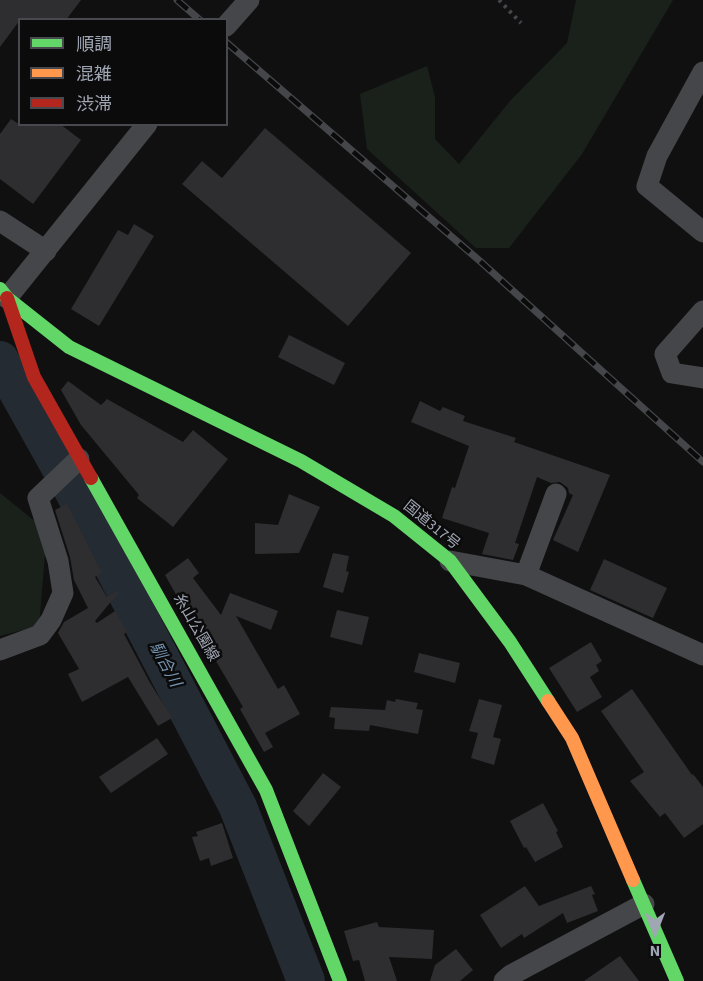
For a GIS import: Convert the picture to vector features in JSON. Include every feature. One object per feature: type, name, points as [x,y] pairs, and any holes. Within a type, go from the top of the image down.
[{"type":"main road","name":"糸山公園線","points":[[2,294],[34,377],[266,790],[340,981]]},
{"type":"main road","name":"国道317号","points":[[2,294],[69,347],[301,461],[394,516],[450,561],[510,642],[572,738],[677,981]]},
{"type":"street","points":[[228,24],[245,4]]},
{"type":"street","points":[[703,72],[657,156],[647,186],[703,231]]},
{"type":"street","points":[[2,294],[46,251],[145,126]]},
{"type":"street","points":[[0,221],[46,251]]},
{"type":"street","points":[[703,311],[665,354],[672,373],[703,378]]},
{"type":"street","points":[[0,650],[40,635],[51,620],[63,592],[58,561],[38,498],[79,459]]},
{"type":"street","points":[[526,575],[556,494]]},
{"type":"street","points":[[450,561],[526,575],[703,655]]},
{"type":"street","points":[[504,981],[511,975],[644,904]]},
{"type":"path","points":[[499,0],[521,23]]},
{"type":"shaded area","points":[[576,0],[673,0],[582,154],[509,248],[476,248],[367,149],[360,94],[427,66],[435,97],[435,139],[459,164],[510,101],[567,43]]},
{"type":"shaded area","points":[[0,493],[47,531],[39,626],[0,636]]},
{"type":"building","points":[[0,0],[81,0],[68,18],[18,18],[18,23],[0,47]]},
{"type":"building","points":[[11,119],[18,123],[18,126],[63,126],[81,140],[33,204],[0,179],[0,134]]},
{"type":"building","points":[[265,128],[411,253],[348,326],[182,184],[202,161],[222,178]]},
{"type":"building","points":[[134,224],[154,236],[99,326],[71,309],[118,230],[128,235]]},
{"type":"building","points":[[289,335],[345,363],[334,385],[278,357]]},
{"type":"building","points":[[68,381],[101,405],[107,399],[183,442],[193,430],[228,459],[173,527],[137,498],[139,495],[81,425],[61,390]]},
{"type":"building","points":[[420,401],[440,411],[443,407],[465,416],[463,421],[516,438],[514,442],[610,475],[578,552],[553,540],[573,495],[560,482],[551,483],[537,477],[515,543],[519,544],[513,560],[482,554],[489,533],[442,518],[469,446],[411,422]]},
{"type":"building","points":[[289,494],[320,507],[299,553],[255,554],[255,523],[278,525]]},
{"type":"building","points":[[67,504],[102,573],[95,577],[107,597],[119,592],[95,621],[97,623],[115,611],[127,632],[124,634],[149,681],[172,718],[158,726],[128,677],[82,702],[68,674],[79,669],[58,633],[64,622],[88,608],[74,580],[70,557],[55,510]]},
{"type":"building","points":[[333,553],[349,556],[346,571],[349,572],[343,593],[323,587]]},
{"type":"building","points":[[188,558],[199,573],[193,578],[221,615],[230,593],[278,611],[271,630],[236,616],[278,689],[284,685],[300,714],[265,733],[273,747],[264,752],[240,709],[243,707],[213,656],[211,657],[165,575]]},
{"type":"building","points":[[604,559],[667,588],[653,618],[590,590]]},
{"type":"building","points":[[337,610],[369,617],[362,645],[330,637]]},
{"type":"building","points":[[591,642],[602,661],[596,665],[599,671],[590,677],[602,697],[577,712],[549,668]]},
{"type":"building","points":[[419,653],[460,663],[455,683],[414,672]]},
{"type":"building","points":[[632,689],[692,775],[703,787],[703,824],[684,838],[665,813],[660,817],[630,781],[644,772],[601,711]]},
{"type":"building","points":[[396,699],[418,703],[416,709],[423,710],[418,734],[370,725],[369,731],[334,729],[335,718],[329,717],[331,707],[385,710],[387,700],[395,702]]},
{"type":"building","points":[[479,699],[502,705],[493,737],[501,739],[494,765],[471,758],[478,733],[469,731]]},
{"type":"building","points":[[157,738],[168,754],[111,793],[99,777]]},
{"type":"building","points":[[323,773],[341,787],[309,826],[293,811]]},
{"type":"building","points":[[543,803],[558,831],[556,832],[563,847],[535,862],[526,847],[524,848],[510,821]]},
{"type":"building","points":[[222,823],[233,858],[211,866],[209,858],[200,861],[192,837],[198,836],[196,832]]},
{"type":"building","points":[[525,886],[539,906],[591,886],[598,911],[567,923],[563,913],[524,938],[522,934],[501,948],[480,915]]},
{"type":"building","points":[[377,922],[379,927],[434,930],[432,959],[389,957],[397,981],[365,981],[359,960],[353,961],[344,931]]},
{"type":"building","points":[[456,949],[473,970],[460,981],[430,981],[435,965]]},
{"type":"building","points":[[620,956],[639,981],[584,981]]},
{"type":"waterway","name":"馴合川","points":[[0,360],[74,492],[238,807],[306,981]]},
{"type":"railway","points":[[177,0],[198,18]]},
{"type":"railway","points":[[228,44],[481,262],[703,462]]},
{"type":"traffic: fast","points":[[0,289],[7,298],[69,347],[301,461],[394,516],[450,561],[510,642],[548,701]]},
{"type":"traffic: fast","points":[[91,478],[266,790],[340,981]]},
{"type":"traffic: fast","points":[[633,880],[677,981]]},
{"type":"traffic: slow","points":[[548,701],[572,738],[633,880]]},
{"type":"traffic: jam","points":[[7,298],[34,377],[91,478]]}]
